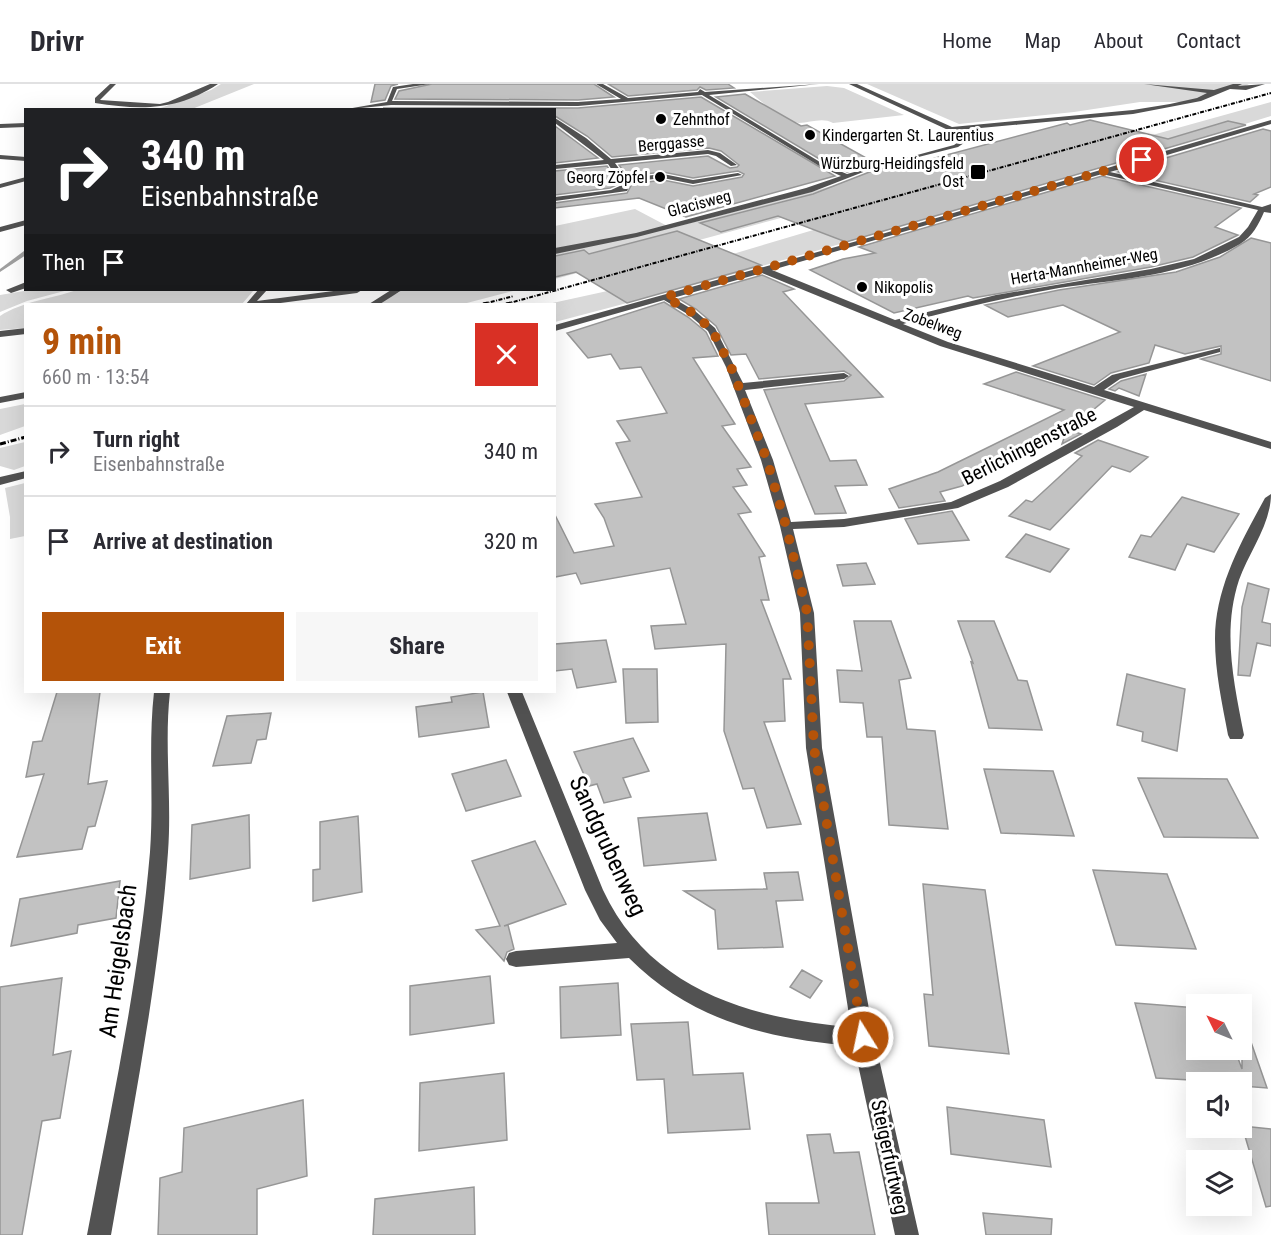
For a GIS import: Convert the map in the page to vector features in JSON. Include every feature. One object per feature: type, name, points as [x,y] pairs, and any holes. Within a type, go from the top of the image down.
[{"type":"street","points":[[113,84],[97,102],[162,106]]},
{"type":"street","points":[[152,108],[205,90],[215,84]]},
{"type":"street","points":[[391,103],[389,101],[395,88],[427,84]]},
{"type":"street","points":[[599,84],[626,99]]},
{"type":"street","points":[[357,108],[391,103],[543,107],[816,84]]},
{"type":"street","points":[[852,84],[953,129],[1106,115],[1187,102],[1210,96],[1214,92]]},
{"type":"street","points":[[1147,84],[1214,92],[1262,84]]},
{"type":"street","points":[[1232,88],[1239,84]]},
{"type":"street","points":[[693,87],[724,108],[823,166],[847,176]]},
{"type":"street","points":[[0,120],[24,119]]},
{"type":"street","points":[[556,121],[587,140],[625,180],[624,189],[556,199]]},
{"type":"street","points":[[556,328],[1271,122]]},
{"type":"street","points":[[0,126],[24,125]]},
{"type":"street","name":"Glacisweg","points":[[556,251],[637,235],[711,216],[809,190],[847,176],[956,146],[964,141],[964,135],[953,129]]},
{"type":"street","name":"Berggasse","points":[[556,167],[708,152],[718,154],[732,165]]},
{"type":"street","points":[[0,158],[24,159]]},
{"type":"street","points":[[1101,172],[1268,209]]},
{"type":"street","points":[[625,180],[663,176],[693,182],[738,175]]},
{"type":"street","points":[[0,186],[24,180]]},
{"type":"street","name":"Herta-Mannheimer-Weg","points":[[894,324],[959,305],[1050,287],[1125,276],[1210,256],[1240,241],[1268,209]]},
{"type":"street","points":[[0,230],[24,223]]},
{"type":"street","name":"Zobelweg","points":[[763,270],[944,344],[1271,446]]},
{"type":"street","points":[[10,290],[24,285]]},
{"type":"street","points":[[251,303],[261,291]]},
{"type":"street","points":[[264,303],[350,291]]},
{"type":"street","points":[[376,303],[395,291]]},
{"type":"street","name":"Steigerfurtweg","points":[[665,297],[693,313],[712,330],[739,387],[767,460],[786,526],[807,612],[814,748],[863,1037],[907,1235]]},
{"type":"street","points":[[0,334],[24,331]]},
{"type":"street","points":[[1096,391],[1116,377],[1216,350]]},
{"type":"street","points":[[739,387],[844,376]]},
{"type":"street","points":[[0,400],[24,395]]},
{"type":"street","name":"Berlichingenstraße","points":[[786,526],[844,523],[954,505],[1004,484],[1113,425],[1141,406]]},
{"type":"street","points":[[0,481],[24,475]]},
{"type":"street","points":[[1236,735],[1223,664],[1225,608],[1237,570],[1271,498]]},
{"type":"street","name":"Am Heigelsbach","points":[[99,1235],[136,1030],[159,851],[158,718],[162,693]]},
{"type":"street","name":"Sandgrubenweg","points":[[515,693],[566,822],[606,914],[632,950],[668,982],[703,1003],[745,1020],[824,1035],[863,1037]]},
{"type":"street","points":[[516,959],[632,950]]},
{"type":"shaded area","points":[[221,84],[254,84],[194,108],[161,108],[211,90]]},
{"type":"shaded area","points":[[867,84],[1249,84],[1242,88],[1232,88],[1187,102],[1140,102],[1074,112],[959,124]]},
{"type":"shaded area","points":[[827,86],[844,88],[904,115],[833,123],[820,120],[799,123],[780,115],[750,92]]},
{"type":"shaded area","points":[[1271,102],[1271,116],[1004,197],[735,274],[556,322],[556,303],[553,303],[612,290],[847,220]]},
{"type":"shaded area","points":[[848,182],[818,208],[556,279],[556,226],[635,209],[671,228]]},
{"type":"shaded area","points":[[24,291],[64,291],[27,301],[0,312],[0,295]]},
{"type":"shaded area","points":[[73,291],[253,291],[243,303],[30,303]]},
{"type":"shaded area","points":[[513,291],[467,303],[376,303],[400,292]]},
{"type":"shaded area","points":[[24,305],[24,328],[0,330],[0,316]]},
{"type":"shaded area","points":[[24,404],[24,426],[0,435],[0,409]]},
{"type":"shaded area","points":[[24,442],[24,466],[14,470],[0,466],[0,448]]},
{"type":"shaded area","points":[[24,483],[24,536],[10,539],[10,517],[5,488]]},
{"type":"building","points":[[375,84],[398,84],[391,86],[385,100],[371,102]]},
{"type":"building","points":[[432,84],[594,84],[614,97],[578,100],[395,99],[399,91]]},
{"type":"building","points":[[608,84],[728,84],[734,88],[706,90],[700,87],[697,90],[628,96]]},
{"type":"building","points":[[745,94],[801,126],[807,125],[877,164],[847,172],[826,163],[716,97]]},
{"type":"building","points":[[701,97],[835,176],[686,217],[639,198],[556,208],[556,203],[627,193],[632,184],[663,180],[693,186],[742,177],[744,174],[738,171],[693,178],[663,172],[627,176],[619,165],[708,156],[730,168],[739,165],[721,151],[709,148],[612,157],[587,136],[556,117],[556,108]]},
{"type":"building","points":[[1090,120],[1168,139],[1228,121],[1246,125],[846,242],[778,216],[721,232],[700,223],[813,194],[872,171],[885,168],[890,170],[1067,123],[1070,125]]},
{"type":"building","points":[[556,127],[598,158],[556,163]]},
{"type":"building","points":[[1263,129],[1271,131],[1271,187],[1254,194],[1258,195],[1250,202],[1119,172]]},
{"type":"building","points":[[607,166],[619,184],[610,188],[556,195],[556,171]]},
{"type":"building","points":[[1102,176],[1241,208],[1215,227],[1238,235],[1193,257],[1151,267],[973,298],[968,296],[894,313],[810,270],[843,259],[875,253],[859,247]]},
{"type":"building","points":[[677,231],[761,265],[627,303],[576,272],[556,277],[556,256],[584,250],[589,254]]},
{"type":"building","points":[[1251,238],[1271,243],[1271,381],[1201,359],[1221,354],[1221,346],[1185,354],[1155,345],[1149,363],[1111,373],[1094,385],[1033,366],[1120,332],[1063,305],[1008,317],[985,305],[1059,290],[1176,272],[1220,257]]},
{"type":"building","points":[[762,275],[794,289],[783,292],[883,397],[805,404],[830,461],[856,460],[867,485],[835,486],[846,513],[815,514],[764,390],[844,381],[851,375],[844,371],[759,379],[746,354],[731,355],[716,326],[696,309],[679,299]]},
{"type":"building","points":[[664,302],[706,332],[718,356],[693,358],[735,424],[722,426],[751,467],[737,469],[747,485],[733,487],[751,512],[738,514],[765,556],[759,557],[769,600],[761,600],[791,679],[783,679],[785,721],[764,722],[801,824],[767,828],[754,788],[743,789],[724,731],[726,644],[655,649],[651,626],[686,624],[670,568],[581,584],[576,573],[556,577],[556,517],[574,553],[614,546],[604,518],[595,504],[642,497],[616,443],[630,441],[617,421],[667,413],[641,367],[620,369],[611,354],[588,358],[567,333]]},
{"type":"building","points":[[1016,372],[1105,400],[1069,430],[1081,434],[1062,444],[1066,432],[962,486],[940,492],[945,501],[899,508],[889,489],[938,472],[1064,410],[984,384]]},
{"type":"building","points":[[1146,374],[1139,396],[1119,388],[1115,391],[1109,389],[1121,381]]},
{"type":"building","points":[[1098,440],[1148,457],[1130,472],[1112,466],[1050,530],[1009,516],[1026,500],[1032,502],[1082,456],[1075,453]]},
{"type":"building","points":[[1182,497],[1239,514],[1214,552],[1187,544],[1175,570],[1129,557],[1141,535],[1151,537]]},
{"type":"building","points":[[952,511],[969,540],[918,544],[905,519]]},
{"type":"building","points":[[1026,534],[1069,549],[1050,572],[1006,557]]},
{"type":"building","points":[[866,563],[875,584],[843,586],[837,565]]},
{"type":"building","points":[[1248,583],[1269,589],[1262,622],[1271,624],[1271,646],[1257,643],[1250,676],[1238,675],[1242,607]]},
{"type":"building","points":[[854,621],[891,621],[911,678],[899,680],[907,729],[935,731],[948,829],[889,825],[882,737],[867,737],[863,703],[840,702],[837,670],[862,671]]},
{"type":"building","points":[[958,621],[994,621],[1018,680],[1027,681],[1042,730],[989,728],[971,662],[973,663]]},
{"type":"building","points":[[606,640],[616,682],[577,688],[572,669],[556,671],[556,644]]},
{"type":"building","points":[[623,669],[657,669],[658,722],[626,723]]},
{"type":"building","points":[[1127,674],[1185,689],[1177,751],[1142,741],[1143,732],[1117,725]]},
{"type":"building","points":[[57,693],[100,693],[88,784],[107,781],[95,826],[88,827],[82,849],[17,857],[44,774],[26,777],[33,742],[42,741]]},
{"type":"building","points":[[483,693],[489,727],[419,737],[416,707],[452,702],[451,697]]},
{"type":"building","points":[[271,713],[266,739],[257,740],[251,763],[213,766],[227,716]]},
{"type":"building","points":[[633,738],[649,771],[623,778],[631,797],[604,803],[597,784],[589,786],[574,752]]},
{"type":"building","points":[[506,760],[521,796],[466,811],[452,774]]},
{"type":"building","points":[[984,769],[1053,771],[1074,836],[1001,833]]},
{"type":"building","points":[[1138,778],[1227,779],[1258,838],[1164,837]]},
{"type":"building","points":[[707,813],[716,860],[644,866],[638,818]]},
{"type":"building","points":[[249,815],[250,868],[190,879],[192,825]]},
{"type":"building","points":[[358,816],[362,892],[313,901],[313,870],[320,869],[320,822]]},
{"type":"building","points":[[535,841],[566,904],[504,926],[508,925],[514,949],[507,952],[504,961],[476,930],[500,926],[472,861]]},
{"type":"building","points":[[1093,870],[1167,874],[1196,949],[1116,945]]},
{"type":"building","points":[[798,872],[803,900],[776,901],[783,947],[718,949],[715,910],[684,891],[767,889],[764,873]]},
{"type":"building","points":[[120,881],[116,918],[78,925],[77,933],[11,946],[20,899]]},
{"type":"building","points":[[923,884],[985,890],[1009,1054],[929,1046],[924,994],[933,995]]},
{"type":"building","points":[[802,970],[822,981],[810,998],[790,987]]},
{"type":"building","points":[[490,976],[494,1023],[410,1035],[410,986]]},
{"type":"building","points":[[62,978],[53,1055],[71,1051],[60,1118],[42,1121],[22,1235],[0,1235],[0,987]]},
{"type":"building","points":[[618,983],[621,1035],[561,1038],[560,987]]},
{"type":"building","points":[[1135,1003],[1186,1007],[1186,1060],[1239,1060],[1242,1069],[1242,1060],[1252,1060],[1252,1045],[1267,1088],[1252,1087],[1252,1072],[1186,1072],[1186,1080],[1156,1078]]},
{"type":"building","points":[[688,1022],[693,1075],[743,1073],[750,1129],[668,1133],[664,1079],[637,1080],[631,1024]]},
{"type":"building","points":[[504,1073],[507,1140],[419,1151],[420,1083]]},
{"type":"building","points":[[303,1100],[307,1176],[257,1189],[257,1235],[158,1235],[160,1178],[182,1172],[184,1128]]},
{"type":"building","points":[[947,1107],[1044,1120],[1051,1167],[951,1154]]},
{"type":"building","points":[[1252,1127],[1271,1129],[1271,1206],[1266,1207],[1252,1160],[1252,1150],[1249,1150],[1246,1138],[1252,1138]]},
{"type":"building","points":[[830,1134],[834,1153],[859,1152],[875,1235],[769,1235],[766,1203],[819,1203],[807,1135]]},
{"type":"building","points":[[474,1187],[475,1235],[373,1235],[375,1199]]},
{"type":"building","points":[[983,1213],[1052,1219],[1051,1235],[986,1235]]},
{"type":"waterway","points":[[0,271],[24,253]]},
{"type":"railway","points":[[556,290],[1271,93]]},
{"type":"railway","points":[[510,303],[553,291]]},
{"type":"railway","points":[[487,303],[514,296]]},
{"type":"railway","points":[[0,444],[24,438]]},
{"type":"place","name":"Zehnthof","points":[[661,119]]},
{"type":"place","name":"Kindergarten St. Laurentius","points":[[810,135]]},
{"type":"place","name":"Würzburg-Heidingsfeld Ost","points":[[978,172]]},
{"type":"place","name":"Georg Zöpfel","points":[[660,177]]},
{"type":"place","name":"Nikopolis","points":[[862,287]]},
{"type":"route","points":[[863,1037],[814,748],[807,612],[786,526],[767,460],[731,367],[712,330],[693,313],[665,297],[1142,160]]}]
